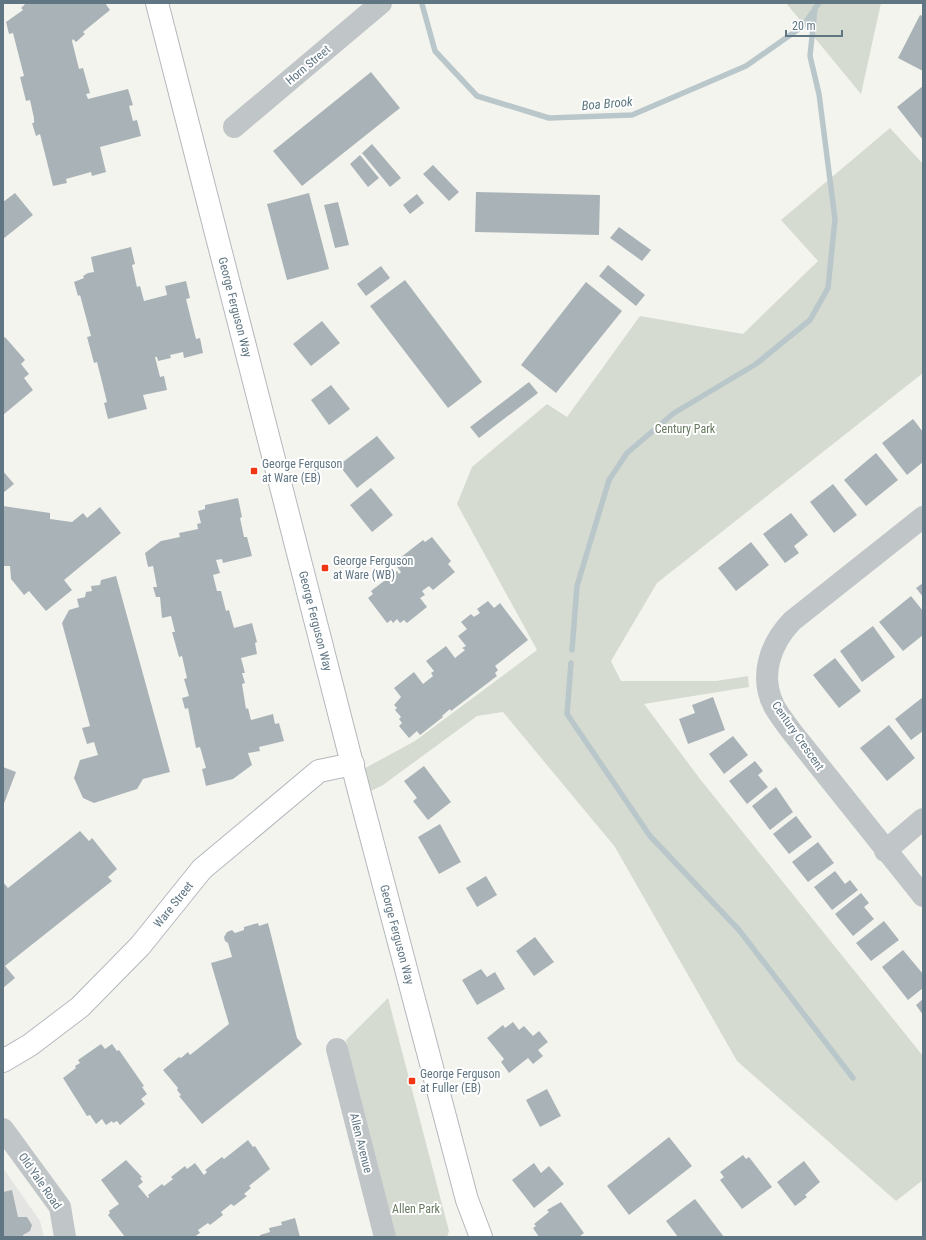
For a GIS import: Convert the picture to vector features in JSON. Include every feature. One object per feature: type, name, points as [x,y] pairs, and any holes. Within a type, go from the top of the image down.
[{"type":"main road","name":"George Ferguson Way","points":[[157,3],[459,1171],[467,1200],[481,1237]]},
{"type":"main road","name":"Ware Street","points":[[3,1061],[30,1045],[80,1006],[140,946],[202,869],[318,771],[353,764]]},
{"type":"street","name":"Horn Street","points":[[234,128],[381,3]]},
{"type":"street","name":"Century Crescent","points":[[923,517],[792,621],[781,632],[768,659],[766,675],[768,692],[774,707],[885,851],[923,896]]},
{"type":"street","points":[[885,851],[923,819]]},
{"type":"street","name":"Allen Avenue","points":[[337,1049],[385,1237]]},
{"type":"street","name":"Old Yale Road","points":[[3,1129],[60,1207],[66,1237]]},
{"type":"shaded area","points":[[3,1168],[40,1221],[44,1237],[3,1237]]},
{"type":"green space","points":[[786,3],[881,3],[861,94]]},
{"type":"green space","name":"Century Park","points":[[890,128],[923,164],[923,373],[657,583],[611,661],[621,681],[716,681],[748,676],[749,687],[644,704],[700,779],[923,1056],[923,1180],[896,1201],[737,1061],[615,847],[503,712],[477,716],[383,785],[363,795],[356,773],[415,741],[537,650],[457,504],[472,467],[547,404],[567,417],[640,316],[743,334],[818,261],[781,220]]},
{"type":"green space","name":"Allen Park","points":[[388,998],[449,1231],[447,1237],[396,1237],[346,1040]]},
{"type":"building","points":[[26,3],[105,3],[110,10],[83,32],[85,34],[76,42],[73,39],[72,41],[79,69],[83,68],[90,93],[86,94],[88,99],[128,89],[133,105],[129,106],[133,121],[137,120],[141,136],[100,147],[106,172],[92,176],[91,172],[66,179],[67,183],[53,186],[40,134],[36,136],[32,123],[34,123],[34,118],[30,100],[26,101],[20,77],[24,76],[13,33],[9,34],[6,22],[23,10],[21,8]]},
{"type":"building","points":[[920,15],[923,16],[923,71],[898,58]]},
{"type":"building","points":[[371,72],[400,108],[302,186],[273,151]]},
{"type":"building","points":[[923,86],[923,140],[897,107]]},
{"type":"building","points":[[372,144],[401,178],[390,187],[362,153]]},
{"type":"building","points":[[360,155],[379,178],[368,187],[350,164]]},
{"type":"building","points":[[433,165],[459,192],[449,201],[423,174]]},
{"type":"building","points":[[476,192],[600,195],[599,235],[475,232]]},
{"type":"building","points":[[15,193],[33,215],[3,239],[3,202]]},
{"type":"building","points":[[309,193],[329,269],[287,280],[267,204]]},
{"type":"building","points":[[417,194],[424,203],[410,214],[403,205]]},
{"type":"building","points":[[338,202],[349,245],[335,248],[324,205]]},
{"type":"building","points":[[619,227],[651,250],[642,261],[610,238]]},
{"type":"building","points":[[131,247],[135,264],[132,265],[137,287],[140,286],[144,301],[167,295],[165,286],[186,281],[190,298],[186,299],[196,339],[200,338],[203,353],[184,358],[183,352],[170,355],[171,358],[158,361],[157,357],[155,357],[160,377],[164,376],[167,390],[143,395],[147,409],[108,419],[104,403],[107,402],[97,362],[94,363],[87,337],[91,336],[80,295],[78,296],[74,282],[84,278],[83,276],[88,273],[94,272],[91,257]]},
{"type":"building","points":[[608,265],[645,295],[636,306],[599,276]]},
{"type":"building","points":[[381,266],[390,278],[366,296],[357,284]]},
{"type":"building","points":[[405,280],[482,382],[448,408],[370,306]]},
{"type":"building","points":[[586,282],[622,311],[556,393],[521,365]]},
{"type":"building","points":[[322,321],[340,343],[311,366],[293,344]]},
{"type":"building","points":[[5,337],[25,360],[21,364],[29,374],[24,378],[33,390],[3,415],[3,338]]},
{"type":"building","points":[[529,382],[538,393],[479,438],[470,427]]},
{"type":"building","points":[[331,385],[350,409],[329,425],[311,400]]},
{"type":"building","points":[[913,419],[923,432],[923,462],[907,475],[882,443]]},
{"type":"building","points":[[377,436],[395,458],[357,488],[339,465]]},
{"type":"building","points":[[876,453],[898,480],[866,506],[844,480]]},
{"type":"building","points":[[3,471],[14,484],[3,493]]},
{"type":"building","points":[[833,484],[857,515],[834,533],[810,502]]},
{"type":"building","points":[[371,488],[393,515],[372,532],[350,505]]},
{"type":"building","points":[[238,498],[244,537],[247,537],[252,556],[223,563],[222,559],[216,560],[220,573],[213,575],[217,591],[221,591],[226,611],[229,610],[234,628],[252,623],[257,642],[255,643],[257,654],[241,658],[245,673],[242,673],[245,683],[242,684],[246,709],[248,708],[251,720],[273,714],[275,724],[279,723],[284,741],[259,747],[260,751],[248,753],[252,765],[233,779],[206,786],[202,769],[206,768],[200,747],[196,748],[188,708],[185,709],[182,698],[189,696],[184,679],[187,678],[182,656],[179,657],[172,632],[175,632],[171,616],[162,618],[160,597],[156,597],[153,587],[157,587],[153,566],[148,567],[145,553],[161,541],[180,537],[179,533],[198,529],[197,524],[201,523],[198,511],[205,509],[205,505]]},
{"type":"building","points":[[3,506],[50,513],[50,519],[72,522],[83,513],[87,518],[100,507],[121,533],[64,580],[72,590],[46,611],[29,591],[24,595],[11,579],[10,566],[3,566]]},
{"type":"building","points":[[791,513],[808,535],[794,546],[799,553],[785,563],[763,534]]},
{"type":"building","points":[[432,537],[451,561],[448,564],[455,572],[433,590],[429,586],[422,591],[425,595],[420,598],[427,607],[407,623],[404,620],[400,623],[397,619],[393,623],[391,620],[387,623],[368,598],[373,594],[371,591],[397,571],[399,574],[401,572],[395,564],[401,560],[400,558],[423,540],[425,542]]},
{"type":"building","points":[[751,542],[769,565],[736,591],[718,568]]},
{"type":"building","points":[[116,576],[170,772],[143,779],[137,789],[94,803],[83,798],[74,778],[80,760],[98,755],[94,742],[87,744],[82,728],[90,726],[62,623],[69,610],[79,607],[77,599],[85,597],[86,592],[92,591],[91,586],[100,585],[101,580]]},
{"type":"building","points":[[923,583],[923,597],[916,588]]},
{"type":"building","points":[[911,596],[923,611],[923,635],[903,651],[879,622]]},
{"type":"building","points":[[488,601],[494,608],[500,603],[528,640],[495,666],[498,670],[495,673],[497,676],[451,711],[450,709],[442,716],[443,717],[420,735],[417,731],[409,738],[399,726],[402,723],[399,719],[401,717],[395,710],[397,708],[394,705],[401,697],[394,688],[414,672],[423,684],[433,676],[431,673],[434,671],[426,661],[446,646],[455,658],[465,650],[462,648],[466,646],[458,636],[467,629],[461,622],[471,614],[474,617],[480,613],[477,609]]},
{"type":"building","points":[[873,626],[895,657],[862,682],[840,651]]},
{"type":"building","points":[[835,658],[861,691],[839,708],[813,675]]},
{"type":"building","points":[[713,697],[725,730],[688,744],[679,719],[695,713],[692,705]]},
{"type":"building","points":[[923,697],[923,731],[911,740],[895,719]]},
{"type":"building","points":[[889,725],[915,758],[887,781],[860,748]]},
{"type":"building","points":[[733,736],[748,755],[724,774],[709,754]]},
{"type":"building","points":[[755,761],[763,771],[758,775],[768,787],[747,804],[729,781]]},
{"type":"building","points":[[424,766],[451,802],[428,820],[413,801],[417,798],[404,781]]},
{"type":"building","points":[[3,767],[16,772],[3,806]]},
{"type":"building","points":[[776,787],[793,812],[770,830],[752,806]]},
{"type":"building","points":[[796,816],[812,837],[789,854],[773,834]]},
{"type":"building","points":[[440,824],[461,862],[439,874],[418,837]]},
{"type":"building","points":[[80,831],[89,841],[92,838],[117,869],[108,877],[112,881],[5,966],[15,978],[3,988],[3,882],[8,888]]},
{"type":"building","points":[[818,842],[834,863],[808,882],[792,862]]},
{"type":"building","points":[[835,871],[845,884],[850,880],[858,890],[832,910],[814,887]]},
{"type":"building","points":[[486,876],[497,895],[477,907],[466,888]]},
{"type":"building","points":[[861,893],[869,903],[864,907],[874,919],[853,936],[835,914]]},
{"type":"building","points":[[884,921],[899,940],[871,961],[856,943]]},
{"type":"building","points":[[258,923],[259,926],[268,923],[297,1038],[302,1044],[202,1124],[179,1096],[181,1095],[177,1090],[178,1088],[163,1070],[179,1057],[181,1058],[188,1052],[190,1055],[229,1024],[211,963],[232,957],[228,943],[225,941],[224,937],[227,932],[232,930],[235,933],[244,930],[244,927]]},
{"type":"building","points":[[535,937],[554,962],[534,976],[516,951]]},
{"type":"building","points":[[903,950],[923,974],[923,988],[908,1000],[882,967]]},
{"type":"building","points":[[481,969],[487,977],[495,972],[505,989],[477,1005],[462,980]]},
{"type":"building","points":[[923,999],[923,1015],[916,1005]]},
{"type":"building","points":[[513,1022],[519,1030],[524,1026],[533,1036],[539,1031],[548,1042],[538,1050],[543,1056],[533,1064],[528,1058],[509,1073],[501,1062],[504,1059],[487,1038],[503,1025],[505,1028]]},
{"type":"building","points":[[101,1044],[105,1049],[112,1044],[117,1051],[119,1050],[144,1086],[142,1087],[147,1094],[141,1099],[145,1104],[120,1125],[117,1121],[113,1123],[112,1121],[106,1125],[102,1119],[96,1124],[90,1115],[87,1116],[63,1078],[76,1068],[75,1066],[80,1063],[78,1060]]},
{"type":"building","points":[[547,1089],[561,1116],[540,1127],[526,1100]]},
{"type":"building","points":[[669,1137],[692,1166],[629,1215],[607,1186]]},
{"type":"building","points":[[248,1140],[253,1147],[255,1146],[270,1169],[249,1186],[251,1188],[244,1194],[247,1196],[234,1206],[231,1204],[221,1212],[223,1215],[210,1225],[208,1223],[198,1230],[200,1233],[194,1237],[125,1237],[108,1215],[110,1213],[109,1211],[119,1204],[101,1180],[126,1160],[142,1177],[140,1178],[143,1182],[138,1186],[148,1198],[148,1195],[162,1184],[164,1186],[173,1179],[171,1177],[185,1166],[187,1169],[195,1163],[204,1175],[207,1172],[205,1170],[222,1157],[224,1159]]},
{"type":"building","points":[[743,1155],[746,1159],[749,1157],[772,1187],[742,1209],[720,1180],[724,1177],[720,1172]]},
{"type":"building","points":[[804,1161],[820,1182],[805,1195],[807,1197],[795,1206],[777,1182]]},
{"type":"building","points":[[534,1163],[541,1173],[549,1166],[564,1184],[534,1208],[512,1180]]},
{"type":"building","points":[[12,1190],[18,1217],[27,1217],[32,1225],[30,1231],[23,1235],[23,1237],[3,1237],[3,1192]]},
{"type":"building","points":[[695,1199],[724,1237],[678,1237],[666,1221]]},
{"type":"building","points":[[561,1202],[584,1233],[579,1237],[539,1237],[533,1228],[536,1226],[534,1224],[549,1212],[547,1210]]},
{"type":"building","points":[[295,1218],[300,1237],[260,1237],[260,1235],[270,1232],[269,1228],[282,1225],[281,1222]]},
{"type":"waterway","name":"Boa Brook","points":[[422,4],[435,51],[477,96],[549,118],[632,115],[746,66],[803,26],[819,3]]},
{"type":"waterway","points":[[572,650],[577,586],[609,480],[627,453],[674,413],[756,364],[810,320],[828,288],[835,219],[819,94],[810,56],[815,8]]},
{"type":"waterway","points":[[571,663],[567,714],[650,836],[739,930],[853,1078]]},
{"type":"place","name":"George Ferguson at Ware (EB)","points":[[254,471]]},
{"type":"place","name":"George Ferguson at Ware (WB)","points":[[325,568]]},
{"type":"place","name":"George Ferguson at Fuller (EB)","points":[[412,1081]]}]
